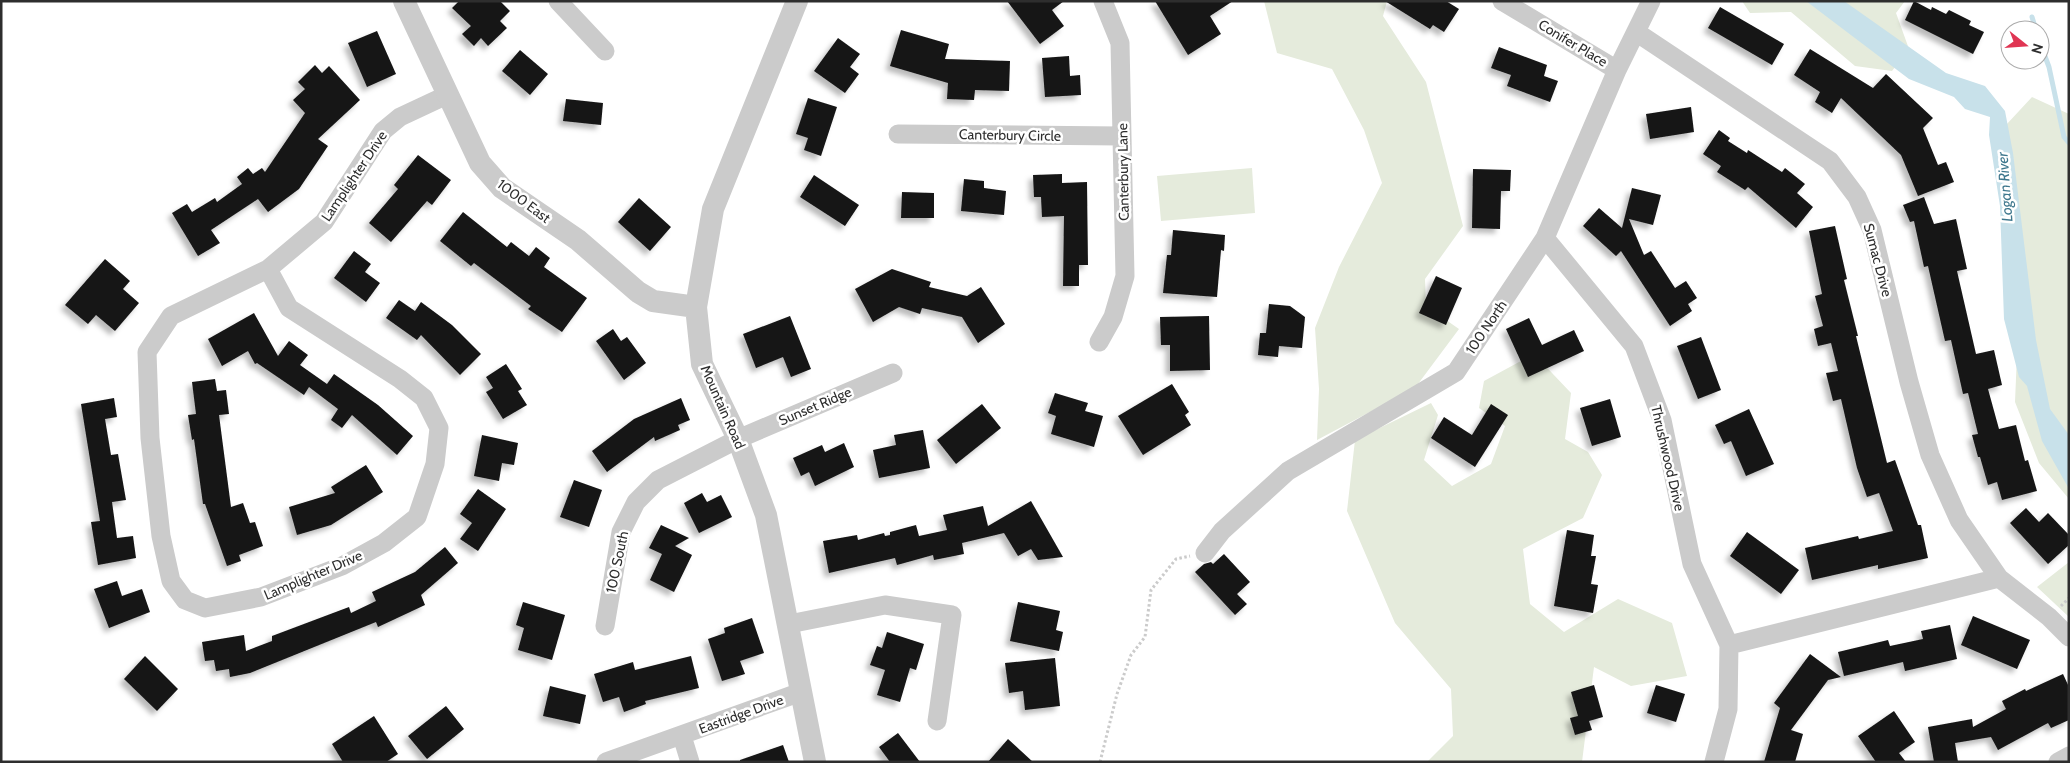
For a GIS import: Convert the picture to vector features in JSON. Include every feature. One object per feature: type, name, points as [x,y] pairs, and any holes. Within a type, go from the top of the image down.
[{"type":"street","name":"1000 East","points":[[404,1],[480,163],[502,188],[578,240],[638,292],[653,301],[696,307]]},
{"type":"street","points":[[558,1],[605,51]]},
{"type":"street","name":"Mountain Road","points":[[796,1],[713,209],[696,307],[702,364],[738,439],[766,515],[815,762]]},
{"type":"street","name":"Canterbury Lane","points":[[1099,342],[1112,317],[1125,276],[1120,43],[1103,1]]},
{"type":"street","name":"Conifer Place","points":[[1502,1],[1617,70]]},
{"type":"street","name":"100 North","points":[[1205,553],[1222,531],[1288,471],[1456,372],[1545,238],[1617,70],[1651,1]]},
{"type":"street","name":"Sumac Drive","points":[[1636,32],[1830,161],[1857,197],[1872,230],[1909,382],[1930,455],[1959,520],[2000,578],[2049,617],[2069,637]]},
{"type":"street","name":"Lamplighter Drive","points":[[268,269],[289,308],[400,380],[424,398],[439,428],[435,464],[417,516],[384,543],[342,566],[261,597],[205,608],[185,600],[171,581],[161,536],[150,438],[147,352],[171,316],[268,269],[324,222],[383,131],[400,117],[426,103],[448,95]]},
{"type":"street","name":"Canterbury Circle","points":[[898,134],[1122,136]]},
{"type":"street","name":"Thrushwood Drive","points":[[1545,238],[1634,346],[1662,420],[1692,564],[1729,645],[1728,709],[1714,762]]},
{"type":"street","name":"Sunset Ridge","points":[[738,439],[893,373]]},
{"type":"street","name":"100 South","points":[[604,626],[621,532],[636,502],[658,480],[738,439]]},
{"type":"street","points":[[1729,645],[2000,578]]},
{"type":"street","points":[[789,624],[885,605],[952,615],[937,721]]},
{"type":"street","name":"Eastridge Drive","points":[[606,762],[801,692]]},
{"type":"street","name":"Eastridge Drive","points":[[682,736],[690,762]]},
{"type":"street","points":[[2058,762],[2069,756]]},
{"type":"path","points":[[1100,762],[1117,694],[1131,655],[1145,637],[1151,590],[1176,559],[1205,553]]},
{"type":"path","points":[[2061,606],[2069,598]]},
{"type":"green space","points":[[1264,1],[1387,1],[1383,16],[1426,82],[1463,226],[1425,279],[1426,306],[1459,329],[1415,388],[1317,440],[1319,389],[1315,328],[1339,267],[1382,183],[1364,130],[1332,69],[1277,53]]},
{"type":"green space","points":[[1742,1],[1905,1],[1896,13],[1909,49],[1892,71],[1855,66],[1791,12],[1750,13]]},
{"type":"green space","points":[[2032,97],[2069,114],[2069,499],[2039,463],[2015,402],[2020,283],[2006,125]]},
{"type":"green space","points":[[1252,168],[1255,213],[1161,221],[1157,176]]},
{"type":"green space","points":[[1534,354],[1571,393],[1565,439],[1588,452],[1602,475],[1583,518],[1523,549],[1530,604],[1564,632],[1618,599],[1672,623],[1687,676],[1631,686],[1594,667],[1582,762],[1427,762],[1453,736],[1451,689],[1395,623],[1347,511],[1355,440],[1431,403],[1438,415],[1424,460],[1452,486],[1491,464],[1505,426],[1479,408],[1484,381]]},
{"type":"green space","points":[[2069,562],[2069,617],[2037,587]]},
{"type":"water","name":"Logan River","points":[[1806,1],[1844,1],[1946,73],[1985,86],[2005,111],[2013,153],[2036,340],[2050,409],[2069,435],[2069,489],[2042,441],[2027,386],[2019,377],[2004,319],[2000,206],[1989,135],[1990,117],[1965,109],[1954,97],[1909,79]]},
{"type":"building","points":[[459,1],[500,1],[510,11],[500,21],[507,28],[488,46],[481,38],[474,46],[462,34],[471,26],[452,8]]},
{"type":"building","points":[[1007,1],[1064,1],[1052,10],[1064,26],[1040,44]]},
{"type":"building","points":[[1155,1],[1233,1],[1210,16],[1221,34],[1188,55]]},
{"type":"building","points":[[1385,1],[1446,1],[1459,9],[1444,32],[1433,25],[1430,29]]},
{"type":"building","points":[[1914,1],[1931,10],[1932,7],[1946,14],[1949,10],[1971,21],[1969,25],[1984,32],[1973,54],[1905,20]]},
{"type":"building","points":[[1720,7],[1784,44],[1772,65],[1708,28]]},
{"type":"building","points":[[901,30],[949,44],[945,59],[1010,61],[1009,91],[975,90],[974,100],[947,99],[948,83],[890,66]]},
{"type":"building","points":[[377,31],[396,74],[367,87],[348,43]]},
{"type":"building","points":[[838,38],[860,54],[850,67],[859,74],[845,93],[814,71]]},
{"type":"building","points":[[1499,47],[1547,65],[1544,76],[1558,81],[1550,102],[1507,86],[1511,75],[1491,68]]},
{"type":"building","points":[[1810,49],[1873,88],[1886,74],[1933,118],[1923,128],[1938,165],[1946,162],[1954,182],[1918,196],[1901,155],[1841,98],[1832,113],[1815,102],[1820,92],[1794,75]]},
{"type":"building","points":[[520,50],[548,74],[530,95],[502,71]]},
{"type":"building","points":[[1069,56],[1070,76],[1080,75],[1081,95],[1045,97],[1042,58]]},
{"type":"building","points":[[315,65],[322,73],[329,66],[360,100],[318,139],[328,146],[299,189],[268,212],[258,199],[211,230],[220,243],[198,256],[172,213],[187,204],[192,212],[215,198],[217,202],[242,184],[237,177],[248,168],[253,174],[262,168],[265,172],[305,113],[293,100],[305,89],[298,82]]},
{"type":"building","points":[[808,98],[837,107],[821,156],[804,150],[808,138],[796,134]]},
{"type":"building","points":[[566,99],[603,103],[601,125],[563,121]]},
{"type":"building","points":[[1691,107],[1694,132],[1650,139],[1646,114]]},
{"type":"building","points":[[1719,130],[1730,138],[1728,141],[1747,153],[1748,150],[1782,172],[1785,168],[1805,184],[1797,193],[1813,207],[1796,228],[1748,187],[1745,190],[1717,172],[1721,166],[1703,154]]},
{"type":"building","points":[[418,155],[451,180],[432,205],[427,201],[391,242],[369,223],[398,189],[394,185]]},
{"type":"building","points":[[1473,169],[1511,170],[1510,191],[1501,191],[1500,229],[1472,228]]},
{"type":"building","points":[[1062,174],[1062,183],[1087,182],[1088,265],[1079,265],[1079,286],[1063,286],[1064,216],[1042,217],[1041,197],[1034,197],[1033,175]]},
{"type":"building","points":[[814,175],[859,205],[845,226],[800,197]]},
{"type":"building","points":[[964,179],[984,181],[984,188],[1006,191],[1004,215],[961,211]]},
{"type":"building","points":[[1632,188],[1661,195],[1653,225],[1629,219],[1644,255],[1651,251],[1675,288],[1686,281],[1697,298],[1688,304],[1692,311],[1670,326],[1621,251],[1616,256],[1583,226],[1599,208],[1622,228]]},
{"type":"building","points":[[902,192],[934,193],[934,218],[901,218]]},
{"type":"building","points":[[1924,197],[1934,224],[1956,219],[1967,269],[1957,271],[1976,354],[1994,350],[2002,385],[1988,389],[1999,429],[2016,425],[2025,461],[2028,460],[2037,491],[2002,500],[1997,482],[1988,485],[1972,435],[1978,434],[1968,393],[1963,394],[1951,340],[1945,341],[1928,266],[1924,267],[1914,221],[1910,222],[1903,205]]},
{"type":"building","points":[[639,198],[671,227],[650,251],[618,222]]},
{"type":"building","points":[[463,212],[507,247],[511,242],[529,256],[536,247],[550,258],[544,267],[587,298],[562,332],[528,309],[531,306],[474,263],[471,266],[440,241]]},
{"type":"building","points":[[1835,226],[1847,279],[1844,280],[1858,336],[1856,336],[1887,463],[1895,460],[1918,525],[1921,525],[1928,558],[1878,569],[1878,565],[1812,580],[1805,548],[1858,536],[1859,539],[1893,531],[1879,493],[1867,497],[1857,468],[1841,399],[1833,401],[1826,373],[1838,371],[1831,343],[1818,346],[1814,329],[1823,326],[1815,296],[1822,294],[1809,231]]},
{"type":"building","points":[[1173,230],[1225,235],[1224,251],[1221,250],[1217,297],[1163,293],[1167,255],[1171,255]]},
{"type":"building","points":[[354,251],[371,264],[365,272],[380,283],[366,302],[334,278]]},
{"type":"building","points":[[105,259],[130,281],[123,289],[139,303],[115,331],[96,315],[88,324],[65,305]]},
{"type":"building","points":[[892,269],[931,282],[929,287],[967,296],[981,287],[1005,324],[978,343],[962,317],[922,308],[920,314],[899,307],[873,322],[855,289]]},
{"type":"building","points":[[1436,276],[1462,288],[1446,325],[1419,313]]},
{"type":"building","points":[[399,300],[415,311],[421,302],[452,325],[481,354],[460,375],[421,335],[417,340],[386,318]]},
{"type":"building","points":[[1269,304],[1290,306],[1305,317],[1302,348],[1279,346],[1278,357],[1258,355],[1260,333],[1266,333]]},
{"type":"building","points":[[254,313],[278,356],[289,341],[308,355],[300,365],[327,384],[334,374],[378,405],[413,436],[397,455],[352,415],[342,428],[331,420],[338,409],[309,387],[304,395],[257,363],[255,364],[248,351],[222,366],[208,339]]},
{"type":"building","points":[[790,316],[811,369],[791,377],[783,357],[756,368],[743,334]]},
{"type":"building","points":[[1209,316],[1210,370],[1170,371],[1170,345],[1161,345],[1160,317]]},
{"type":"building","points":[[1529,318],[1542,345],[1574,330],[1584,351],[1528,377],[1506,329]]},
{"type":"building","points":[[613,329],[621,341],[627,337],[646,363],[624,380],[596,341]]},
{"type":"building","points":[[1701,337],[1721,390],[1698,399],[1677,346]]},
{"type":"building","points":[[506,364],[522,389],[518,391],[527,405],[503,419],[486,392],[493,388],[486,377]]},
{"type":"building","points":[[215,379],[217,391],[226,390],[229,414],[219,415],[231,507],[243,503],[250,523],[255,522],[263,546],[239,555],[241,561],[227,566],[205,504],[203,504],[194,439],[192,440],[188,415],[196,414],[192,382]]},
{"type":"building","points":[[1172,384],[1189,412],[1185,415],[1191,425],[1143,455],[1118,416]]},
{"type":"building","points":[[1055,393],[1088,403],[1085,411],[1103,416],[1094,447],[1051,434],[1056,416],[1048,413]]},
{"type":"building","points":[[114,398],[117,417],[105,419],[111,455],[118,454],[126,500],[112,502],[117,538],[133,536],[136,558],[98,565],[91,522],[100,521],[81,404]]},
{"type":"building","points":[[681,398],[690,420],[678,425],[680,430],[655,441],[654,437],[607,472],[592,451],[634,419]]},
{"type":"building","points":[[1610,399],[1621,437],[1592,446],[1580,408]]},
{"type":"building","points":[[982,404],[1001,428],[956,464],[937,440]]},
{"type":"building","points":[[1491,404],[1508,415],[1475,467],[1431,438],[1444,417],[1472,435]]},
{"type":"building","points":[[1749,409],[1774,464],[1746,476],[1731,441],[1724,444],[1715,425]]},
{"type":"building","points":[[923,430],[930,468],[879,478],[873,450],[896,445],[894,435]]},
{"type":"building","points":[[482,435],[518,443],[514,465],[502,463],[499,481],[474,476]]},
{"type":"building","points":[[844,443],[854,467],[815,486],[809,472],[801,476],[793,458],[822,445],[825,452]]},
{"type":"building","points":[[366,465],[383,492],[331,525],[297,535],[289,507],[335,493],[331,487]]},
{"type":"building","points":[[574,480],[602,490],[589,527],[560,517]]},
{"type":"building","points":[[478,489],[506,509],[478,551],[460,539],[472,523],[460,514]]},
{"type":"building","points":[[702,493],[707,502],[721,495],[732,517],[699,533],[684,503]]},
{"type":"building","points":[[1031,501],[1063,557],[1038,560],[1031,549],[1018,556],[1004,533],[962,543],[964,554],[934,560],[933,555],[897,565],[895,558],[829,573],[823,541],[857,535],[858,540],[884,533],[885,536],[890,535],[890,532],[916,525],[919,536],[947,530],[943,515],[983,506],[988,526]]},
{"type":"building","points":[[2026,508],[2039,522],[2048,513],[2069,535],[2069,545],[2048,564],[2010,523]]},
{"type":"building","points":[[661,525],[689,538],[675,546],[692,555],[674,592],[650,580],[662,554],[649,548]]},
{"type":"building","points":[[1567,530],[1594,535],[1591,556],[1596,556],[1591,584],[1598,585],[1593,613],[1554,606]]},
{"type":"building","points":[[1747,532],[1799,570],[1781,594],[1730,556]]},
{"type":"building","points":[[445,547],[458,563],[421,595],[425,605],[378,627],[376,622],[250,673],[230,677],[229,669],[216,671],[214,660],[205,661],[202,642],[244,635],[246,651],[272,641],[272,636],[349,607],[351,613],[376,601],[372,592],[415,572]]},
{"type":"building","points":[[1224,554],[1250,582],[1237,594],[1247,604],[1235,615],[1195,572],[1204,564],[1211,562],[1213,564]]},
{"type":"building","points":[[117,581],[122,596],[142,589],[150,612],[109,628],[94,589]]},
{"type":"building","points":[[523,602],[565,615],[552,660],[518,650],[524,628],[516,625]]},
{"type":"building","points":[[1018,602],[1060,611],[1056,630],[1063,632],[1059,651],[1010,641]]},
{"type":"building","points":[[1973,616],[2030,640],[2017,669],[1961,645]]},
{"type":"building","points":[[752,618],[764,653],[740,661],[745,674],[722,681],[708,639],[725,633],[724,628]]},
{"type":"building","points":[[1950,625],[1957,659],[1905,671],[1903,662],[1844,676],[1838,652],[1888,640],[1890,646],[1923,639],[1921,631]]},
{"type":"building","points":[[887,632],[924,644],[916,670],[910,668],[900,702],[877,695],[885,670],[870,665],[877,646],[882,648]]},
{"type":"building","points":[[1810,654],[1841,677],[1828,680],[1791,730],[1803,734],[1795,762],[1764,762],[1780,708],[1774,703]]},
{"type":"building","points":[[145,656],[178,689],[157,711],[124,679]]},
{"type":"building","points":[[691,656],[699,688],[645,701],[646,704],[624,712],[619,697],[603,702],[594,674],[633,662],[635,670]]},
{"type":"building","points":[[1055,658],[1060,706],[1025,710],[1023,691],[1009,693],[1005,663]]},
{"type":"building","points":[[2063,674],[2069,687],[2069,720],[2051,728],[2048,723],[1998,750],[1991,737],[1955,743],[1958,762],[1934,762],[1928,727],[1972,719],[1973,727],[2006,709],[2002,701],[2025,689],[2026,691]]},
{"type":"building","points":[[1594,685],[1603,717],[1589,721],[1592,730],[1575,735],[1570,718],[1578,716],[1571,692]]},
{"type":"building","points":[[1656,685],[1685,694],[1676,722],[1647,713]]},
{"type":"building","points":[[550,686],[586,695],[580,724],[543,716]]},
{"type":"building","points":[[446,706],[464,729],[427,759],[408,736]]},
{"type":"building","points":[[1894,711],[1915,742],[1899,753],[1906,762],[1876,762],[1858,736]]},
{"type":"building","points":[[374,716],[398,754],[386,762],[343,762],[332,744]]},
{"type":"building","points":[[898,733],[920,762],[890,762],[879,747]]},
{"type":"building","points":[[1008,739],[1033,762],[988,762]]},
{"type":"building","points":[[783,745],[789,762],[740,762],[740,760]]},
{"type":"waterway","points":[[2050,70],[2064,137],[2069,143]]}]
